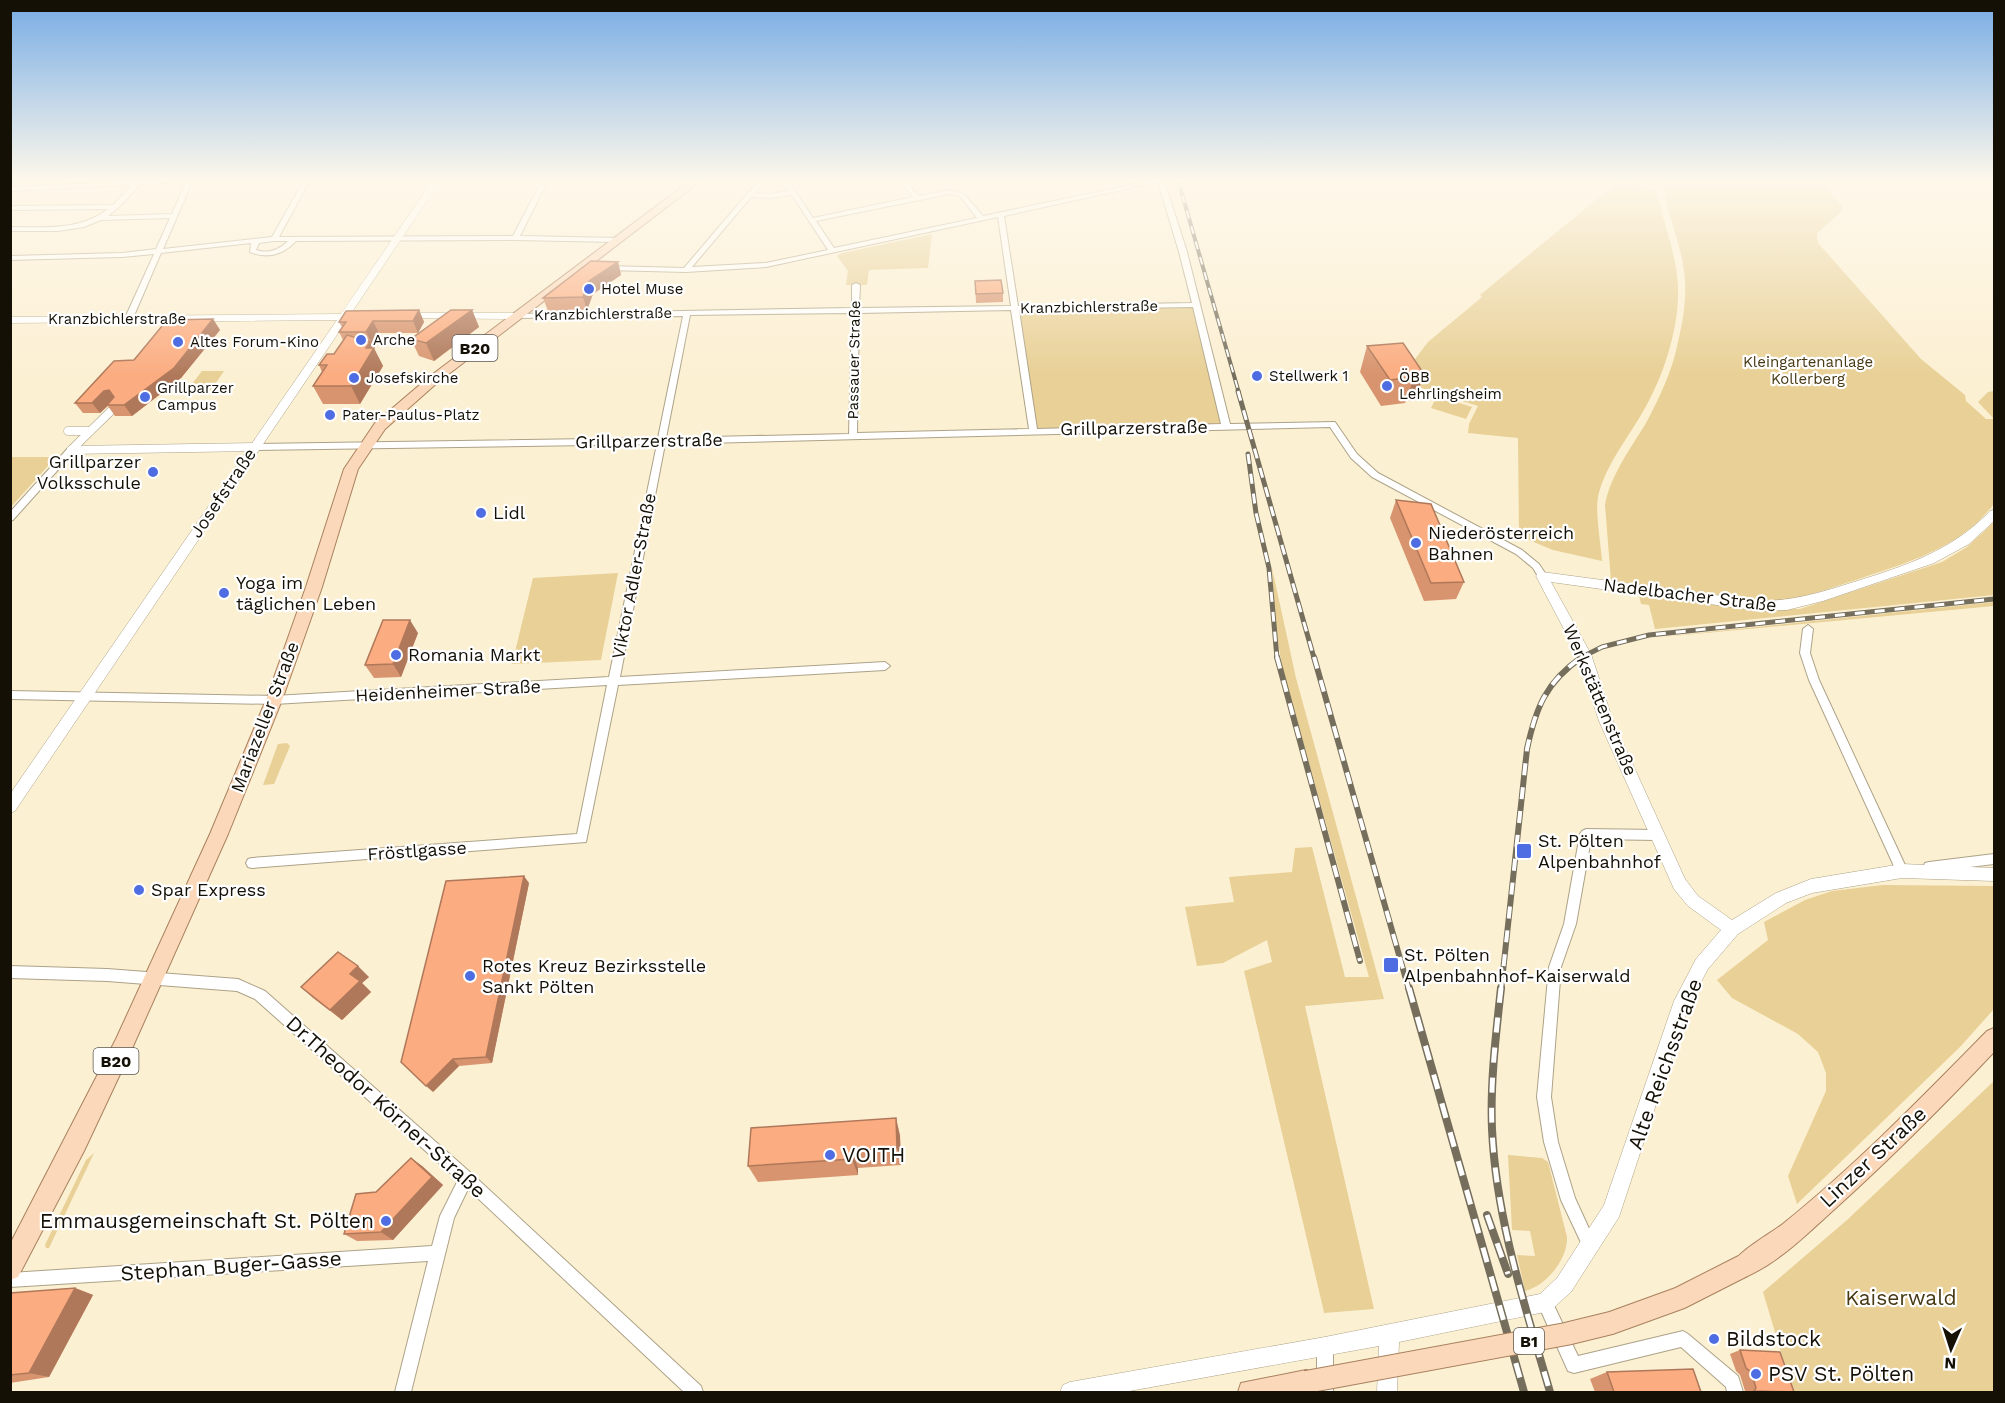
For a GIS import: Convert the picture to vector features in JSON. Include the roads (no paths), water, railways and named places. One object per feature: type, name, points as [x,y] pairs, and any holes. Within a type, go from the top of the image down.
[{"type":"main road","name":"Mariazeller Straße","points":[[15,1276],[211,853],[274,700],[348,477],[365,446],[395,411],[610,245]]},
{"type":"main road","name":"Linzer Straße","points":[[1316,1387],[1611,1323],[1680,1298],[1743,1266],[1788,1234],[1880,1153],[1912,1124],[1995,1038]]},
{"type":"main road","name":"B1","points":[[1250,1392],[1316,1387]]},
{"type":"street","points":[[129,318],[160,245]]},
{"type":"street","points":[[10,258],[122,255],[207,245]]},
{"type":"street","points":[[254,245],[252,251],[264,253],[286,250],[289,245]]},
{"type":"street","name":"Josefstraße","points":[[10,807],[392,245]]},
{"type":"street","points":[[686,270],[707,245]]},
{"type":"street","points":[[828,245],[832,252]]},
{"type":"street","points":[[581,267],[686,270],[766,265],[862,245]]},
{"type":"street","points":[[1006,245],[1033,431]]},
{"type":"street","points":[[1181,245],[1226,426]]},
{"type":"street","name":"Passauer Straße","points":[[853,436],[856,285]]},
{"type":"street","name":"Kranzbichlerstraße","points":[[389,316],[1195,305]]},
{"type":"street","name":"Viktor Adler-Straße","points":[[582,839],[687,313]]},
{"type":"street","name":"Kranzbichlerstraße","points":[[10,320],[354,317]]},
{"type":"street","points":[[10,518],[71,450],[116,406]]},
{"type":"street","name":"Werkstättenstraße","points":[[1226,426],[1332,424],[1354,456],[1375,475],[1519,552],[1536,566],[1584,654],[1606,721],[1679,884],[1693,901],[1732,929]]},
{"type":"street","name":"Grillparzerstraße","points":[[71,450],[661,441],[1226,426]]},
{"type":"street","points":[[69,431],[90,431]]},
{"type":"street","name":"Nadelbacher Straße","points":[[1542,576],[1760,606],[1797,605],[1936,558],[1972,536],[1995,514]]},
{"type":"street","points":[[1808,629],[1805,653],[1814,680],[1902,871],[1995,859]]},
{"type":"street","name":"Heidenheimer Straße","points":[[10,695],[274,700],[885,666]]},
{"type":"street","points":[[1590,1246],[1568,1200],[1546,1116],[1544,1082],[1555,967],[1570,924],[1586,834],[1657,835]]},
{"type":"street","name":"Fröstlgasse","points":[[252,863],[582,839]]},
{"type":"street","name":"Alte Reichsstraße","points":[[1070,1392],[1325,1347],[1545,1302],[1564,1285],[1612,1210],[1682,1001],[1702,964],[1732,929],[1781,898],[1812,886],[1902,871],[1995,874]]},
{"type":"street","name":"Dr.Theodor Körner-Straße","points":[[10,972],[154,978],[238,985],[260,995],[466,1178],[695,1392]]},
{"type":"street","points":[[403,1392],[447,1216],[466,1178]]},
{"type":"street","name":"Stephan Buger-Gasse","points":[[15,1276],[437,1253]]},
{"type":"street","points":[[1545,1302],[1574,1365],[1683,1339],[1732,1382],[1735,1392]]},
{"type":"street","points":[[1387,1392],[1390,1334]]},
{"type":"street","points":[[1316,1387],[1325,1347]]},
{"type":"railway","points":[[1197,245],[1239,393]]},
{"type":"railway","points":[[1238,391],[1314,658]]},
{"type":"railway","points":[[1248,454],[1256,513],[1269,568],[1277,658]]},
{"type":"railway","points":[[1582,657],[1602,647],[1649,635],[1994,599]]},
{"type":"railway","points":[[1277,657],[1360,961]]},
{"type":"railway","points":[[1314,657],[1409,990]]},
{"type":"railway","points":[[1501,990],[1530,734],[1539,708],[1551,686],[1559,676],[1582,657]]},
{"type":"railway","points":[[1409,988],[1524,1392]]},
{"type":"railway","points":[[1501,988],[1492,1094],[1492,1129],[1499,1196],[1513,1262],[1550,1392]]},
{"type":"railway","points":[[1487,1215],[1508,1274]]},
{"type":"place","name":"Hotel Muse","points":[[589,289]]},
{"type":"place","name":"Arche","points":[[361,340]]},
{"type":"place","name":"Altes Forum-Kino","points":[[178,342]]},
{"type":"place","name":"Stellwerk 1","points":[[1257,376]]},
{"type":"place","name":"Josefskirche","points":[[354,378]]},
{"type":"place","name":"ÖBB Lehrlingsheim","points":[[1387,386]]},
{"type":"place","name":"Grillparzer Campus","points":[[145,397]]},
{"type":"place","name":"Pater-Paulus-Platz","points":[[330,415]]},
{"type":"place","name":"Grillparzer Volksschule","points":[[153,472]]},
{"type":"place","name":"Lidl","points":[[481,513]]},
{"type":"place","name":"Niederösterreich Bahnen","points":[[1416,543]]},
{"type":"place","name":"Yoga im täglichen Leben","points":[[224,593]]},
{"type":"place","name":"Romania Markt","points":[[396,655]]},
{"type":"place","name":"St. Pölten Alpenbahnhof","points":[[1524,851]]},
{"type":"place","name":"Spar Express","points":[[139,890]]},
{"type":"place","name":"St. Pölten Alpenbahnhof-Kaiserwald","points":[[1391,965]]},
{"type":"place","name":"Rotes Kreuz Bezirksstelle Sankt Pölten","points":[[470,976]]},
{"type":"place","name":"VOITH","points":[[830,1155]]},
{"type":"place","name":"Emmausgemeinschaft St. Pölten","points":[[386,1221]]},
{"type":"place","name":"Bildstock","points":[[1714,1339]]},
{"type":"place","name":"PSV St. Pölten","points":[[1756,1374]]},
{"type":"park label","name":"Kleingartenanlage Kollerberg","points":[[1808,370]]},
{"type":"park label","name":"Kaiserwald","points":[[1901,1298]]}]
